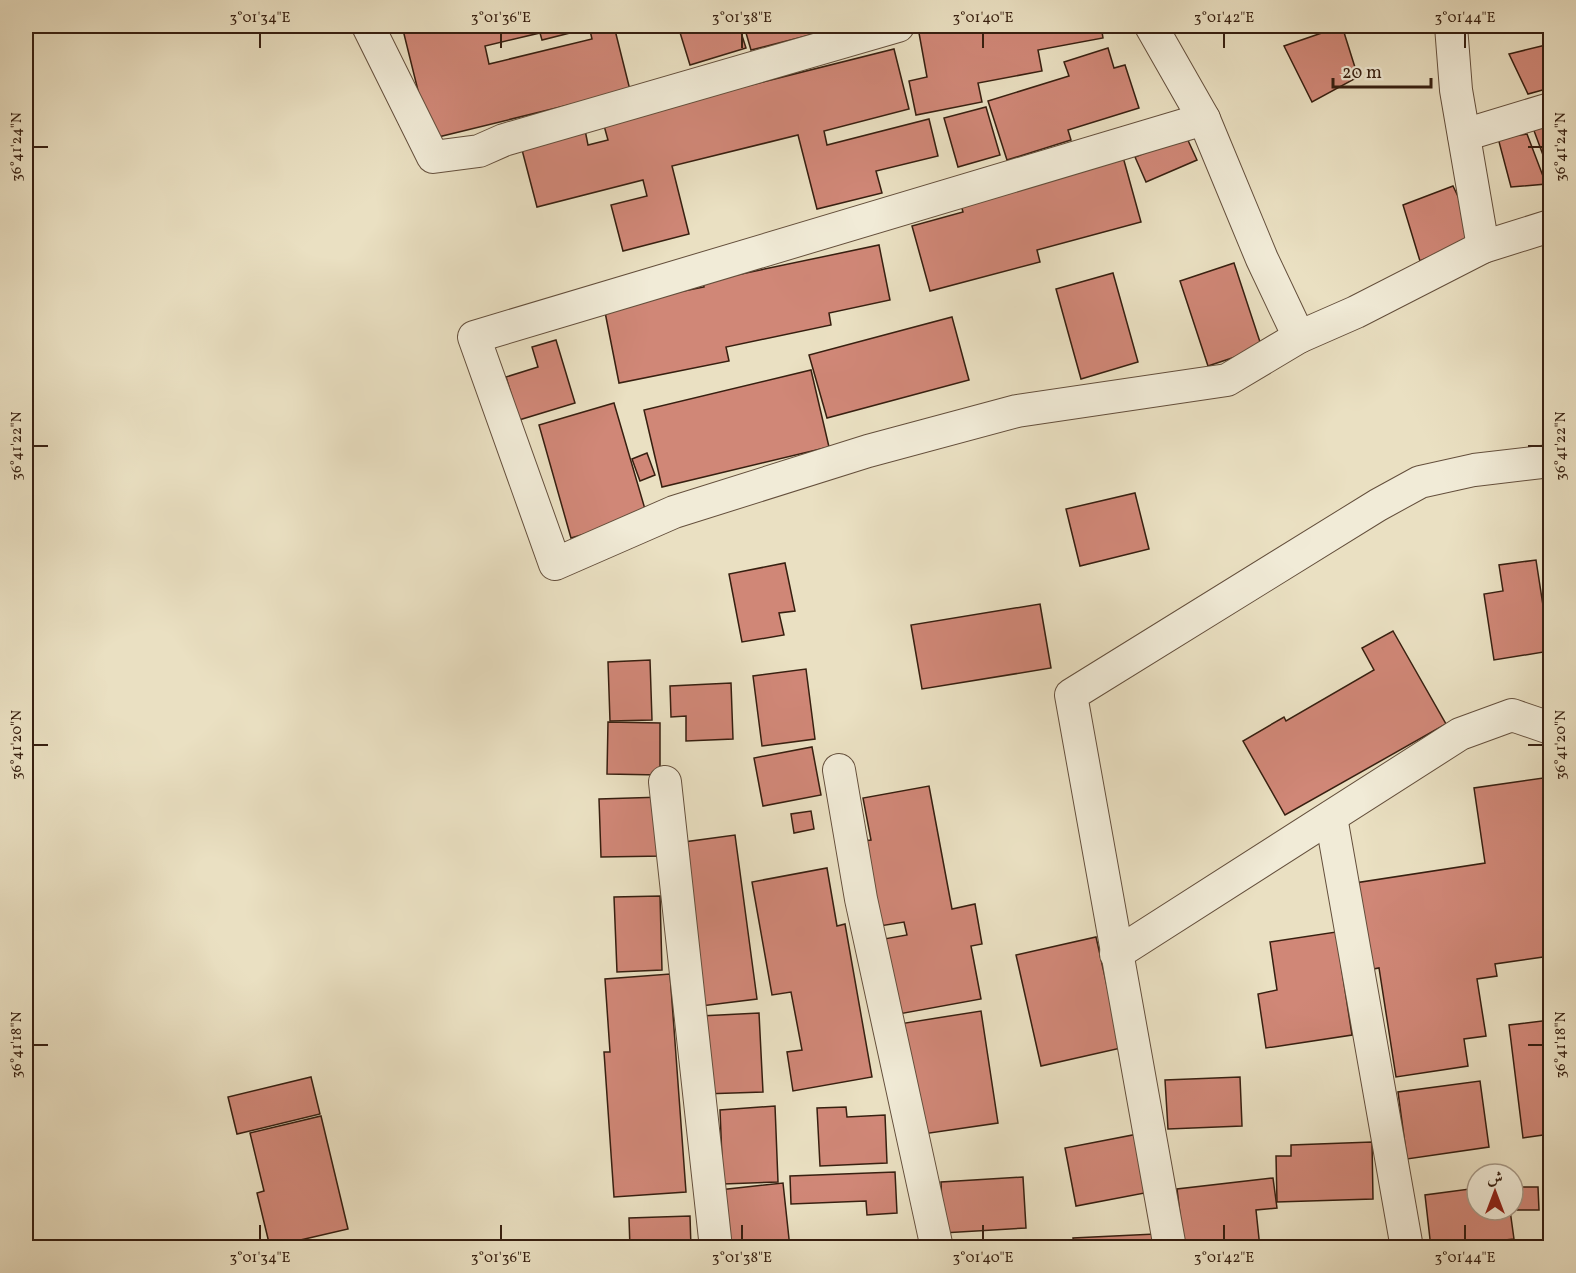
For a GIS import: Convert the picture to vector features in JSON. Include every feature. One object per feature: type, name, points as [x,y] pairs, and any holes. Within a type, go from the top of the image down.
[{"type":"street","points":[[368,26],[433,157],[479,151],[504,140],[898,26]]},
{"type":"street","points":[[1151,26],[1204,119],[1262,259],[1299,337]]},
{"type":"street","points":[[1450,26],[1456,90],[1482,247]]},
{"type":"street","points":[[1464,135],[1551,109]]},
{"type":"street","points":[[1204,119],[474,336],[555,564],[674,512],[868,451],[1017,411],[1227,380],[1299,337],[1356,312],[1482,247],[1551,226]]},
{"type":"street","points":[[1170,1248],[1071,695],[1378,505],[1420,482],[1474,470],[1551,461]]},
{"type":"street","points":[[1116,954],[1460,734],[1512,715],[1551,728]]},
{"type":"street","points":[[839,770],[861,899],[937,1248]]},
{"type":"street","points":[[665,782],[716,1248]]},
{"type":"street","points":[[1331,817],[1407,1248]]},
{"type":"building","points":[[402,26],[585,26],[586,29],[542,40],[540,33],[485,46],[489,64],[592,39],[589,26],[614,26],[630,90],[430,139]]},
{"type":"building","points":[[678,26],[739,26],[746,48],[690,65]]},
{"type":"building","points":[[744,26],[816,26],[818,33],[751,50]]},
{"type":"building","points":[[957,26],[1101,26],[1103,38],[1038,50],[1042,71],[978,83],[982,102],[916,115],[909,81],[927,77],[919,33]]},
{"type":"building","points":[[1342,26],[1358,77],[1312,102],[1284,46]]},
{"type":"building","points":[[1550,44],[1550,88],[1528,94],[1509,54]]},
{"type":"building","points":[[1108,48],[1114,68],[1125,65],[1139,108],[1068,130],[1071,140],[1007,160],[988,101],[1069,76],[1064,62]]},
{"type":"building","points":[[894,49],[909,109],[824,131],[827,145],[929,119],[938,156],[876,171],[882,193],[817,209],[798,135],[672,166],[689,234],[623,251],[611,205],[647,196],[643,180],[537,207],[521,146],[585,130],[588,145],[608,140],[603,122]]},
{"type":"building","points":[[986,107],[1000,155],[958,167],[944,118]]},
{"type":"building","points":[[1550,126],[1550,174],[1533,128]]},
{"type":"building","points":[[1527,134],[1546,184],[1511,187],[1498,138]]},
{"type":"building","points":[[1186,136],[1197,160],[1146,182],[1135,157]]},
{"type":"building","points":[[1123,157],[1141,222],[1037,250],[1040,262],[930,291],[912,226],[963,212],[960,201]]},
{"type":"building","points":[[1453,186],[1477,236],[1420,261],[1403,205]]},
{"type":"building","points":[[879,245],[890,300],[829,313],[831,325],[726,347],[729,361],[619,383],[604,307],[704,287],[703,282]]},
{"type":"building","points":[[1234,263],[1262,348],[1208,366],[1180,281]]},
{"type":"building","points":[[1113,273],[1138,362],[1081,379],[1056,289]]},
{"type":"building","points":[[952,317],[969,380],[827,418],[809,355]]},
{"type":"building","points":[[556,340],[575,403],[519,420],[506,377],[538,367],[532,347]]},
{"type":"building","points":[[811,370],[829,447],[662,487],[644,410]]},
{"type":"building","points":[[614,403],[647,516],[571,538],[539,425]]},
{"type":"building","points":[[647,453],[655,475],[640,481],[632,459]]},
{"type":"building","points":[[1135,493],[1149,549],[1080,566],[1066,509]]},
{"type":"building","points":[[1536,560],[1550,651],[1494,660],[1484,594],[1503,591],[1499,565]]},
{"type":"building","points":[[785,563],[795,611],[779,613],[784,635],[742,642],[729,574]]},
{"type":"building","points":[[1040,604],[1051,668],[922,689],[911,625]]},
{"type":"building","points":[[1393,631],[1446,724],[1285,815],[1243,741],[1284,717],[1286,721],[1374,670],[1362,648]]},
{"type":"building","points":[[650,660],[652,720],[610,721],[608,662]]},
{"type":"building","points":[[806,669],[815,739],[762,746],[753,676]]},
{"type":"building","points":[[731,683],[733,739],[686,741],[686,716],[671,717],[670,686]]},
{"type":"building","points":[[608,722],[660,723],[660,775],[607,774]]},
{"type":"building","points":[[812,747],[821,795],[763,806],[754,758]]},
{"type":"building","points":[[1543,778],[1550,826],[1550,956],[1495,964],[1497,976],[1477,979],[1486,1036],[1464,1039],[1468,1066],[1396,1077],[1379,968],[1368,970],[1355,883],[1485,863],[1474,788]]},
{"type":"building","points":[[929,786],[952,909],[975,904],[982,944],[971,946],[981,999],[899,1014],[884,939],[907,935],[904,922],[880,926],[863,841],[871,840],[863,798]]},
{"type":"building","points":[[663,797],[664,856],[601,857],[599,799]]},
{"type":"building","points":[[811,811],[814,829],[794,833],[791,814]]},
{"type":"building","points":[[735,835],[757,999],[701,1006],[684,842]]},
{"type":"building","points":[[827,868],[837,926],[845,924],[872,1077],[793,1091],[787,1052],[802,1050],[791,992],[772,995],[752,882]]},
{"type":"building","points":[[660,896],[662,970],[617,972],[614,897]]},
{"type":"building","points":[[1336,932],[1352,1035],[1266,1048],[1258,994],[1277,990],[1270,942]]},
{"type":"building","points":[[1096,937],[1121,1048],[1041,1066],[1016,955]]},
{"type":"building","points":[[670,974],[686,1192],[614,1197],[604,1052],[610,1052],[605,979]]},
{"type":"building","points":[[981,1011],[998,1123],[916,1135],[899,1024]]},
{"type":"building","points":[[759,1013],[763,1092],[703,1094],[700,1016]]},
{"type":"building","points":[[1550,1020],[1550,1134],[1523,1138],[1509,1025]]},
{"type":"building","points":[[311,1077],[320,1114],[237,1134],[228,1097]]},
{"type":"building","points":[[1240,1077],[1242,1126],[1168,1129],[1165,1080]]},
{"type":"building","points":[[1480,1081],[1489,1147],[1407,1159],[1398,1092]]},
{"type":"building","points":[[775,1106],[778,1182],[723,1184],[720,1110]]},
{"type":"building","points":[[846,1107],[847,1117],[885,1115],[887,1163],[820,1166],[817,1108]]},
{"type":"building","points":[[321,1116],[348,1229],[270,1247],[257,1193],[264,1191],[250,1133]]},
{"type":"building","points":[[1138,1134],[1150,1192],[1076,1206],[1065,1148]]},
{"type":"building","points":[[1372,1142],[1373,1199],[1277,1202],[1276,1156],[1291,1156],[1291,1145]]},
{"type":"building","points":[[895,1172],[897,1213],[867,1215],[866,1201],[791,1204],[790,1176]]},
{"type":"building","points":[[1023,1177],[1026,1228],[943,1233],[941,1182]]},
{"type":"building","points":[[1273,1178],[1277,1208],[1256,1210],[1260,1248],[1184,1248],[1177,1189]]},
{"type":"building","points":[[783,1183],[790,1248],[726,1248],[719,1190]]},
{"type":"building","points":[[1525,1187],[1538,1187],[1539,1210],[1525,1210]]},
{"type":"building","points":[[1465,1190],[1465,1222],[1512,1222],[1514,1239],[1431,1248],[1425,1195]]},
{"type":"building","points":[[690,1216],[691,1248],[630,1248],[629,1218]]},
{"type":"building","points":[[1155,1234],[1156,1248],[1074,1248],[1073,1238]]}]
